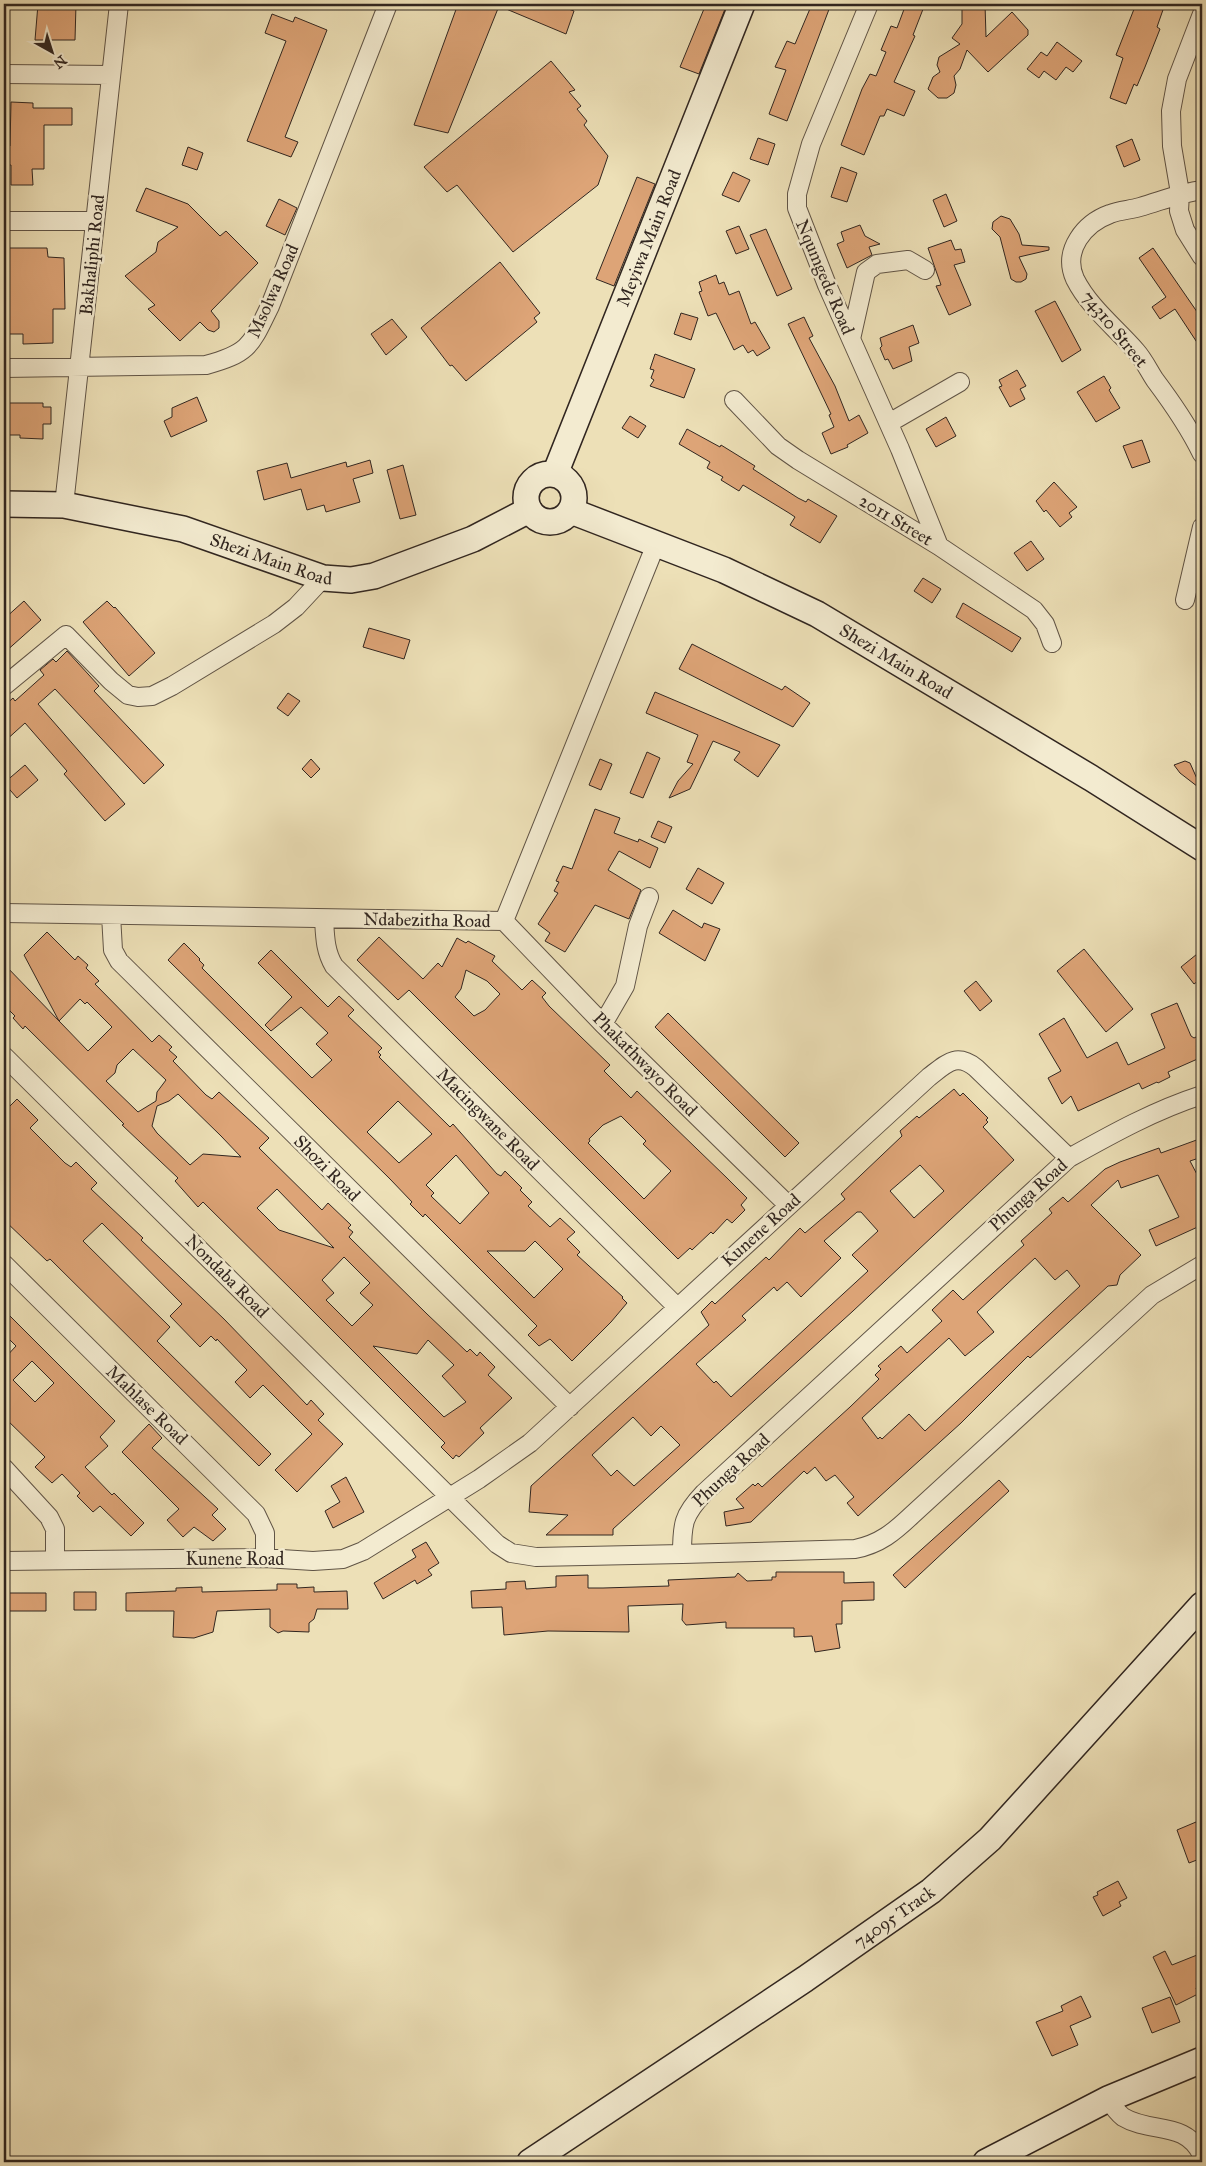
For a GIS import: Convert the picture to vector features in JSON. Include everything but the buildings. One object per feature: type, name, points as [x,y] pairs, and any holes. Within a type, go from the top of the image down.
[{"type":"street","name":"Bakhaliphi Road","points":[[64,505],[119,4]]},
{"type":"street","name":"Msolwa Road","points":[[4,368],[206,365],[239,354],[251,343],[270,306],[388,4]]},
{"type":"street","name":"Meyiwa Main Road","points":[[555,474],[742,4]]},
{"type":"street","name":"Nqumgede Road","points":[[869,4],[811,144],[797,194],[797,208],[801,223],[939,546]]},
{"type":"street","points":[[1202,14],[1172,94],[1172,146],[1180,193],[1179,211],[1185,230],[1202,257]]},
{"type":"street","points":[[4,74],[111,75]]},
{"type":"street","name":"74310 Street","points":[[1202,190],[1180,193],[1138,208],[1112,213],[1096,220],[1082,232],[1073,248],[1071,263],[1075,279],[1106,321],[1137,352],[1187,423],[1202,454]]},
{"type":"street","points":[[4,221],[96,221]]},
{"type":"street","points":[[851,339],[866,272],[877,264],[908,260],[925,270]]},
{"type":"street","points":[[888,423],[960,382]]},
{"type":"street","name":"2011 Street","points":[[734,400],[765,434],[798,460],[939,546],[1034,610],[1045,624],[1052,643]]},
{"type":"street","points":[[555,474],[563,477],[573,488],[574,496],[570,511],[565,517],[549,522],[534,516],[529,510],[526,494],[528,487],[540,476],[555,474]]},
{"type":"street","name":"Shezi Main Road","points":[[4,504],[64,505],[183,529],[323,578],[351,580],[374,576],[473,539],[529,510]]},
{"type":"street","name":"Shezi Main Road","points":[[570,511],[724,570],[818,614],[1091,778],[1202,848]]},
{"type":"street","points":[[1186,600],[1202,527]]},
{"type":"street","name":"Ndabezitha Road","points":[[4,913],[504,921],[656,544]]},
{"type":"street","points":[[4,686],[66,635],[111,681],[128,695],[138,697],[152,696],[172,686],[274,624],[296,607],[323,578]]},
{"type":"street","points":[[603,1024],[625,986],[638,926],[649,897]]},
{"type":"street","name":"Shozi Road","points":[[111,915],[113,950],[124,966],[570,1407]]},
{"type":"street","name":"Macingwane Road","points":[[324,919],[325,944],[328,956],[334,966],[677,1306]]},
{"type":"street","name":"Phakathwayo Road","points":[[504,921],[603,1024],[788,1205]]},
{"type":"street","name":"Nondaba Road","points":[[4,1056],[450,1496]]},
{"type":"street","name":"Kunene Road","points":[[4,1560],[265,1558],[313,1561],[343,1559],[363,1550],[510,1459],[570,1407],[677,1306],[928,1077],[948,1062],[967,1061],[976,1068],[1068,1158]]},
{"type":"street","name":"Phunga Road","points":[[682,1554],[684,1518],[694,1503],[1068,1158],[1125,1126],[1202,1095]]},
{"type":"street","name":"Mahlase Road","points":[[4,1264],[256,1514],[265,1533],[265,1558]]},
{"type":"street","points":[[450,1496],[497,1544],[511,1553],[536,1557],[855,1549],[873,1546],[887,1537],[912,1515],[1152,1294],[1202,1265]]},
{"type":"street","points":[[4,1468],[49,1517],[54,1529],[56,1560]]},
{"type":"street","name":"74095 Track","points":[[530,2162],[805,1979],[931,1891],[990,1839],[1202,1605]]},
{"type":"street","points":[[986,2162],[1108,2099],[1202,2060]]},
{"type":"street","points":[[1108,2099],[1122,2117],[1140,2124],[1172,2128],[1186,2136],[1199,2147],[1202,2155]]}]
